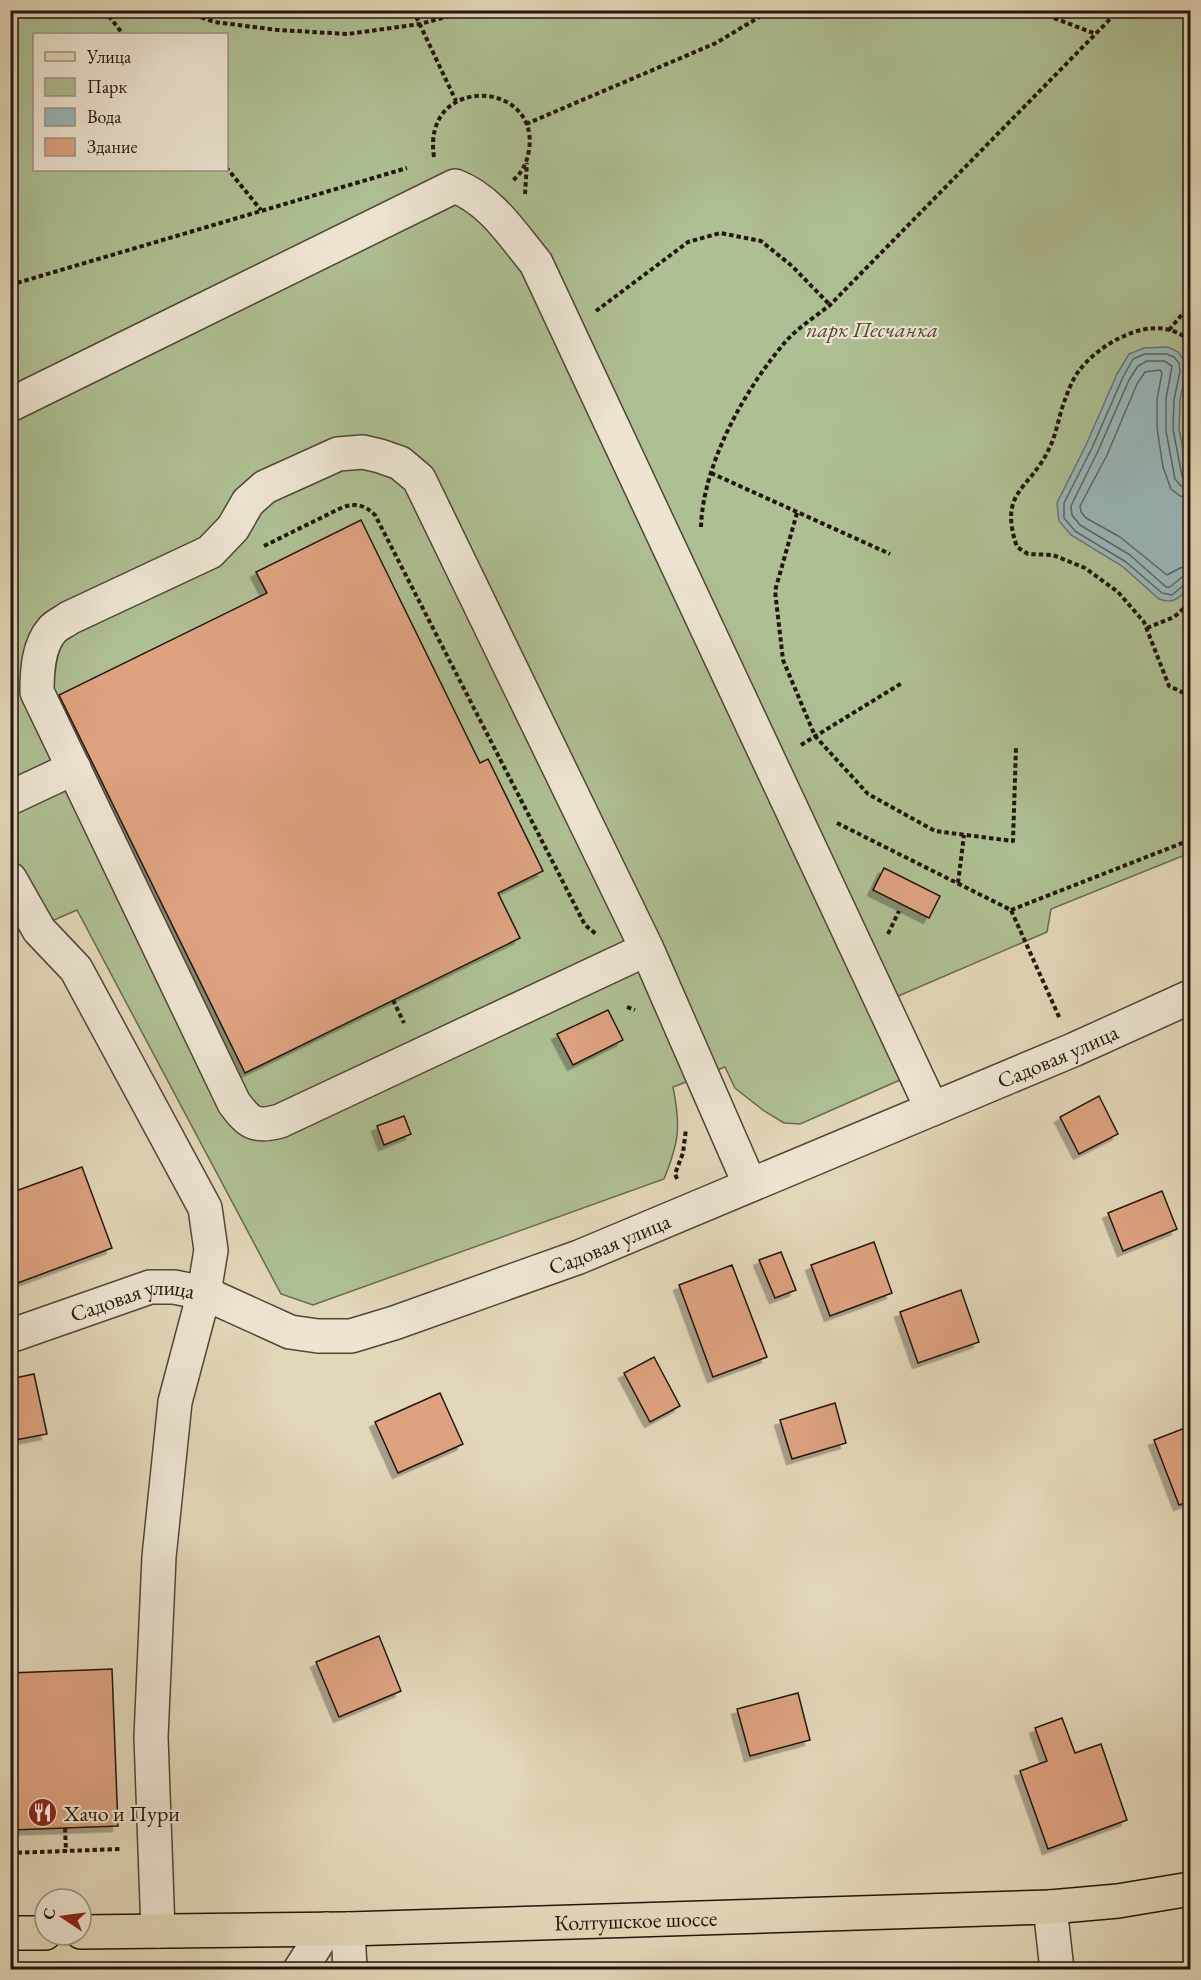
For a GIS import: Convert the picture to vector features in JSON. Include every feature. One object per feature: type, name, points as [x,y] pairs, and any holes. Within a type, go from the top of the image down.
[{"type":"main road","name":"Колтушское шоссе","points":[[93,1932],[337,1929],[1050,1907],[1118,1901],[1191,1889]]},
{"type":"main road","points":[[10,1933],[33,1933]]},
{"type":"street","points":[[10,405],[463,189],[496,213],[536,263],[932,1109]]},
{"type":"street","points":[[647,949],[280,1121],[267,1125],[255,1124],[243,1116],[234,1103],[38,692],[37,669],[43,648],[52,630],[69,618],[210,552],[233,528],[248,502],[265,487],[338,454],[363,452],[400,463],[419,479],[647,949],[750,1185]]},
{"type":"street","points":[[10,798],[74,768]]},
{"type":"street","points":[[10,879],[39,930],[76,969],[205,1208],[211,1250],[204,1293],[175,1402],[159,1557],[151,1737],[158,1931]]},
{"type":"street","name":"Садовая улица","points":[[10,1336],[150,1287],[174,1287],[204,1293],[290,1332],[318,1336],[351,1336],[579,1257],[1073,1050],[1191,997]]},
{"type":"street","points":[[1050,1907],[1057,1970]]},
{"type":"street","points":[[300,1970],[337,1929]]},
{"type":"street","points":[[337,1929],[350,1970]]},
{"type":"path","points":[[104,10],[122,33]]},
{"type":"path","points":[[180,10],[214,22],[278,30],[348,34],[420,24],[472,10]]},
{"type":"path","points":[[413,10],[456,102]]},
{"type":"path","points":[[526,124],[716,44],[771,10]]},
{"type":"path","points":[[1033,10],[1096,34]]},
{"type":"path","points":[[701,528],[711,473],[732,422],[762,372],[788,338],[830,305],[1119,10]]},
{"type":"path","points":[[472,95],[489,95],[506,101],[519,112],[526,124],[530,144],[528,161],[519,176],[505,187],[489,193],[463,189],[443,175],[434,159],[432,143],[435,127],[443,112],[456,102],[472,95]]},
{"type":"path","points":[[10,285],[413,166]]},
{"type":"path","points":[[228,169],[261,210]]},
{"type":"path","points":[[567,331],[688,242],[720,233],[762,241],[792,266],[830,305]]},
{"type":"path","points":[[1169,330],[1191,305]]},
{"type":"path","points":[[1191,339],[1169,330],[1147,328],[1122,336],[1098,353],[1079,372],[1066,397],[1049,449],[1013,501],[1010,517],[1017,547],[1028,554],[1053,555],[1084,568],[1118,592],[1147,628],[1169,686],[1184,693],[1191,693]]},
{"type":"path","points":[[711,473],[890,554]]},
{"type":"path","points":[[258,549],[352,504],[363,506],[375,515],[585,925],[599,936]]},
{"type":"path","points":[[797,513],[775,591],[783,660],[815,736],[868,794],[935,831],[1013,841],[1016,747]]},
{"type":"path","points":[[1147,628],[1174,617],[1191,603]]},
{"type":"path","points":[[815,736],[902,682]]},
{"type":"path","points":[[833,820],[1011,910],[1073,1050]]},
{"type":"path","points":[[958,883],[964,835]]},
{"type":"path","points":[[1011,910],[1191,840]]},
{"type":"path","points":[[393,1000],[405,1026]]},
{"type":"path","points":[[65,1828],[66,1851]]},
{"type":"path","points":[[10,1853],[155,1848]]},
{"type":"green space","name":"парк Песчанка","points":[[11,11],[1190,11],[1190,853],[1051,909],[1047,932],[868,1009],[900,1080],[800,1124],[784,1123],[764,1111],[735,1088],[725,1067],[673,1087],[678,1124],[676,1144],[664,1179],[313,1305],[281,1294],[77,910],[47,923],[11,853]]},
{"type":"water","points":[[1168,347],[1178,352],[1185,361],[1186,371],[1180,400],[1179,429],[1190,485],[1190,587],[1176,599],[1164,601],[1122,566],[1071,535],[1059,521],[1057,503],[1086,445],[1117,374],[1129,354],[1144,348]]},
{"type":"building","points":[[361,520],[480,763],[488,759],[543,871],[498,893],[520,938],[245,1073],[59,695],[267,593],[256,572]]},
{"type":"building","points":[[884,868],[940,896],[929,918],[873,890]]},
{"type":"building","points":[[608,1010],[623,1040],[573,1065],[557,1034]]},
{"type":"building","points":[[1099,1096],[1118,1134],[1079,1154],[1060,1117]]},
{"type":"building","points":[[404,1116],[411,1134],[384,1145],[377,1126]]},
{"type":"building","points":[[82,1167],[112,1248],[15,1284],[10,1271],[10,1193]]},
{"type":"building","points":[[1162,1191],[1177,1229],[1123,1251],[1108,1213]]},
{"type":"building","points":[[874,1242],[892,1293],[830,1316],[811,1265]]},
{"type":"building","points":[[781,1252],[796,1290],[775,1298],[759,1260]]},
{"type":"building","points":[[732,1265],[767,1357],[713,1377],[679,1285]]},
{"type":"building","points":[[961,1290],[979,1342],[918,1363],[900,1312]]},
{"type":"building","points":[[654,1357],[680,1406],[650,1422],[624,1373]]},
{"type":"building","points":[[34,1374],[47,1434],[10,1441],[10,1379]]},
{"type":"building","points":[[440,1393],[463,1444],[398,1473],[375,1422]]},
{"type":"building","points":[[835,1403],[846,1443],[792,1459],[780,1420]]},
{"type":"building","points":[[1190,1426],[1190,1501],[1179,1505],[1154,1440]]},
{"type":"building","points":[[379,1636],[401,1691],[339,1717],[316,1662]]},
{"type":"building","points":[[112,1669],[118,1826],[12,1830],[10,1673]]},
{"type":"building","points":[[798,1693],[810,1740],[750,1756],[737,1709]]},
{"type":"building","points":[[1062,1718],[1075,1753],[1101,1744],[1127,1820],[1048,1849],[1020,1771],[1047,1761],[1035,1728]]},
{"type":"place","name":"Хачо и Пури","points":[[43,1813]]}]
